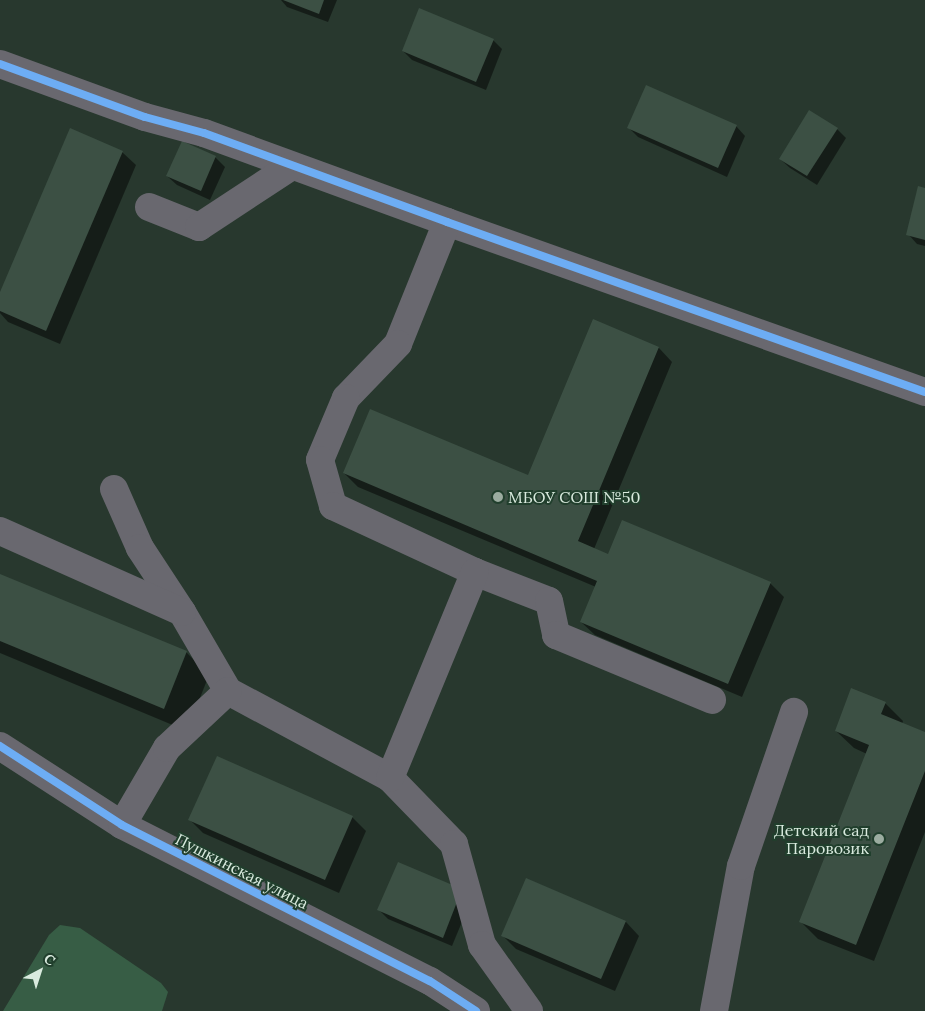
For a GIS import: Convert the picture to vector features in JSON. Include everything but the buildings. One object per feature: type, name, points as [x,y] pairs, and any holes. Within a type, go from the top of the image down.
[{"type":"street","points":[[0,64],[146,116],[204,133],[447,222],[925,392]]},
{"type":"street","points":[[149,207],[199,227],[292,166]]},
{"type":"street","points":[[447,222],[398,344],[346,398],[320,460],[333,506],[475,572],[549,601],[556,635],[712,700]]},
{"type":"street","points":[[114,489],[140,548],[182,612],[228,691],[390,778],[454,844],[482,945],[529,1011]]},
{"type":"street","points":[[0,531],[182,612]]},
{"type":"street","points":[[390,778],[475,572]]},
{"type":"street","points":[[122,825],[167,748],[228,691]]},
{"type":"street","points":[[714,1011],[741,866],[794,712]]},
{"type":"street","name":"Пушкинская улица","points":[[0,746],[122,825],[430,981],[476,1011]]},
{"type":"green space","points":[[60,925],[80,928],[161,983],[168,992],[162,1011],[3,1011],[49,935]]},
{"type":"cycle path","points":[[0,64],[145,117],[204,133],[447,222],[925,392]]},
{"type":"cycle path","points":[[0,746],[122,825],[430,981],[476,1011]]},
{"type":"place","name":"МБОУ СОШ №50","points":[[498,497]]},
{"type":"place","name":"Детский сад Паровозик","points":[[879,839]]}]
